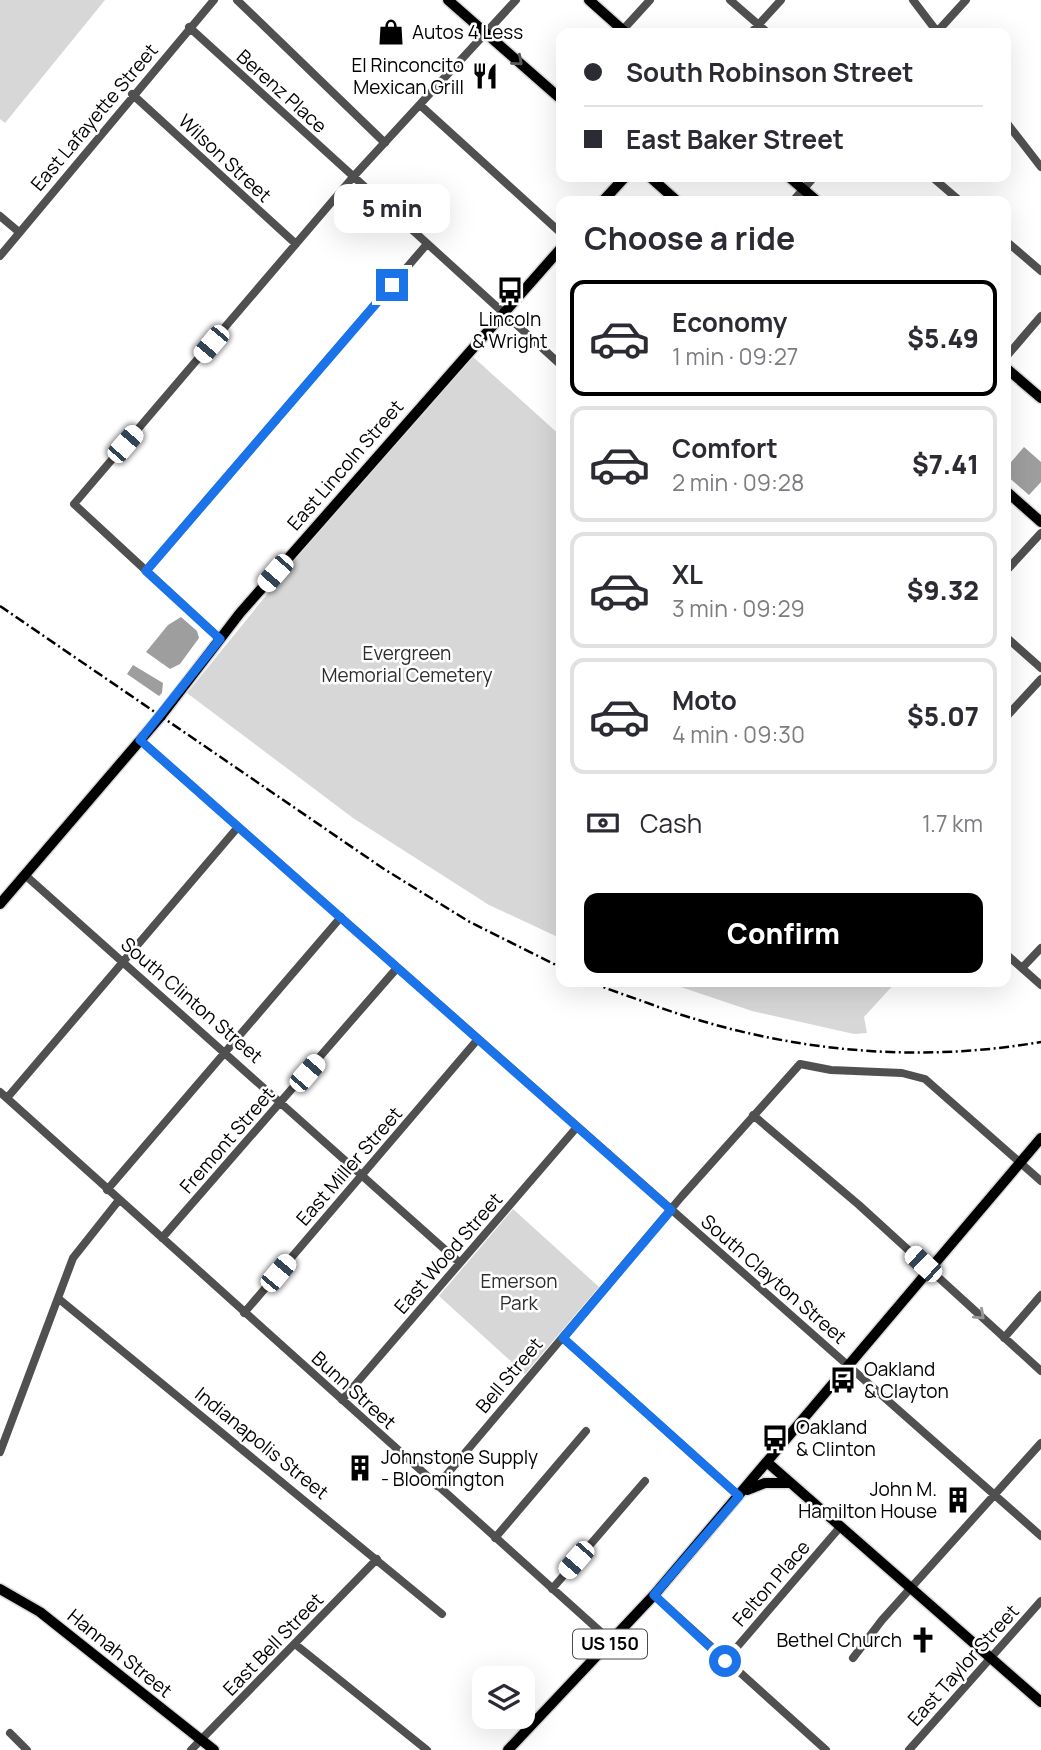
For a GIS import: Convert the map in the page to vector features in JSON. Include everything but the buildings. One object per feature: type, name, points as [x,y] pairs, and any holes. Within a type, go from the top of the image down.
[{"type":"main road","points":[[448,0],[556,95]]},
{"type":"main road","points":[[589,0],[619,28]]},
{"type":"main road","points":[[608,196],[620,182]]},
{"type":"main road","points":[[655,182],[671,196]]},
{"type":"main road","points":[[795,182],[811,196]]},
{"type":"main road","name":"East Lincoln Street","points":[[0,904],[140,740],[220,639],[502,312],[556,254]]},
{"type":"main road","points":[[1011,372],[1041,398]]},
{"type":"main road","points":[[1011,495],[1041,522]]},
{"type":"main road","points":[[1041,1138],[848,1364],[768,1463],[1041,1702]]},
{"type":"main road","name":"US 150","points":[[508,1750],[612,1642],[768,1463]]},
{"type":"main road","points":[[741,1494],[765,1483],[790,1483]]},
{"type":"main road","name":"Hannah Street","points":[[0,1589],[40,1612],[214,1750]]},
{"type":"street","name":"East Lafayette Street","points":[[0,256],[132,94],[214,0]]},
{"type":"street","points":[[237,0],[385,143]]},
{"type":"street","points":[[220,639],[74,504],[354,177],[516,0]]},
{"type":"street","points":[[626,28],[650,0]]},
{"type":"street","points":[[730,0],[762,28]]},
{"type":"street","points":[[755,28],[780,0]]},
{"type":"street","points":[[913,0],[933,28]]},
{"type":"street","points":[[941,28],[965,0]]},
{"type":"street","name":"Berenz Place","points":[[189,27],[556,361]]},
{"type":"street","name":"Wilson Street","points":[[132,94],[296,244]]},
{"type":"street","points":[[420,105],[556,229]]},
{"type":"street","points":[[1011,128],[1041,167]]},
{"type":"street","points":[[797,196],[809,182]]},
{"type":"street","points":[[938,182],[954,196]]},
{"type":"street","points":[[0,216],[19,232]]},
{"type":"street","points":[[146,571],[427,244]]},
{"type":"street","points":[[1011,245],[1041,271]]},
{"type":"street","points":[[1011,351],[1041,317]]},
{"type":"street","points":[[1011,566],[1041,533]]},
{"type":"street","points":[[1011,641],[1041,668]]},
{"type":"street","points":[[1011,713],[1041,680]]},
{"type":"street","name":"South Clayton Street","points":[[140,740],[1041,1536]]},
{"type":"street","points":[[3,1095],[123,962],[238,827]]},
{"type":"street","name":"South Clinton Street","points":[[25,875],[460,1263]]},
{"type":"street","points":[[107,1189],[341,917]]},
{"type":"street","points":[[1022,968],[1041,948]]},
{"type":"street","points":[[1011,958],[1041,985]]},
{"type":"street","name":"Fremont Street","points":[[162,1238],[397,968]]},
{"type":"street","name":"East Miller Street","points":[[244,1312],[478,1040]]},
{"type":"street","name":"Bell Street","points":[[437,1486],[671,1210],[800,1064],[831,1070],[902,1073],[925,1079],[1021,1162]]},
{"type":"street","name":"Bunn Street","points":[[3,1095],[612,1642]]},
{"type":"street","points":[[753,1115],[1041,1371]]},
{"type":"street","name":"East Wood Street","points":[[342,1400],[577,1127]]},
{"type":"street","points":[[1021,1162],[1041,1181]]},
{"type":"street","points":[[0,1452],[73,1258],[119,1200]]},
{"type":"street","points":[[1004,1338],[1041,1295]]},
{"type":"street","name":"Indianapolis Street","points":[[59,1298],[442,1614]]},
{"type":"street","points":[[563,1338],[741,1494]]},
{"type":"street","points":[[495,1538],[586,1432]]},
{"type":"street","points":[[853,1658],[993,1494],[1041,1443]]},
{"type":"street","points":[[552,1589],[645,1481]]},
{"type":"street","name":"Felton Place","points":[[725,1661],[841,1526]]},
{"type":"street","name":"East Bell Street","points":[[191,1750],[377,1559]]},
{"type":"street","points":[[654,1595],[826,1750]]},
{"type":"street","name":"East Taylor Street","points":[[909,1750],[1041,1601]]},
{"type":"street","points":[[295,1644],[427,1750]]},
{"type":"street","points":[[10,1733],[27,1750]]},
{"type":"green space","points":[[0,0],[105,0],[5,123],[0,119]]},
{"type":"green space","name":"Evergreen Memorial Cemetery","points":[[471,355],[556,432],[556,936],[489,905],[353,818],[187,693],[294,561]]},
{"type":"green space","points":[[681,987],[891,987],[864,1017],[867,1033],[854,1034],[752,1011]]},
{"type":"green space","name":"Emerson Park","points":[[513,1209],[599,1287],[525,1374],[439,1296]]},
{"type":"shaded area","points":[[1024,447],[1041,462],[1041,482],[1029,495],[1011,479],[1011,462]]},
{"type":"shaded area","points":[[181,617],[197,631],[199,638],[180,664],[170,669],[146,652],[168,625]]},
{"type":"shaded area","points":[[133,665],[163,683],[159,696],[127,674]]},
{"type":"railway","points":[[0,606],[384,869],[468,921],[556,965]]},
{"type":"railway","points":[[604,987],[708,1023],[755,1035],[849,1049],[945,1052],[1041,1042]]},
{"type":"place","name":"Autos 4 Less","points":[[391,32]]},
{"type":"place","name":"El Rinconcito Mexican Grill","points":[[485,76]]},
{"type":"place","name":"Lincoln & Wright","points":[[510,290]]},
{"type":"place","name":"Oakland & Clayton","points":[[843,1380]]},
{"type":"place","name":"Oakland & Clinton","points":[[775,1438]]},
{"type":"place","name":"Johnstone Supply - Bloomington","points":[[360,1468]]},
{"type":"place","name":"John M. Hamilton House","points":[[958,1500]]},
{"type":"place","name":"Bethel Church","points":[[923,1640]]},
{"type":"route","points":[[392,285],[146,571],[220,639],[140,740],[671,1210],[563,1338],[739,1496],[654,1595],[725,1661]]}]
